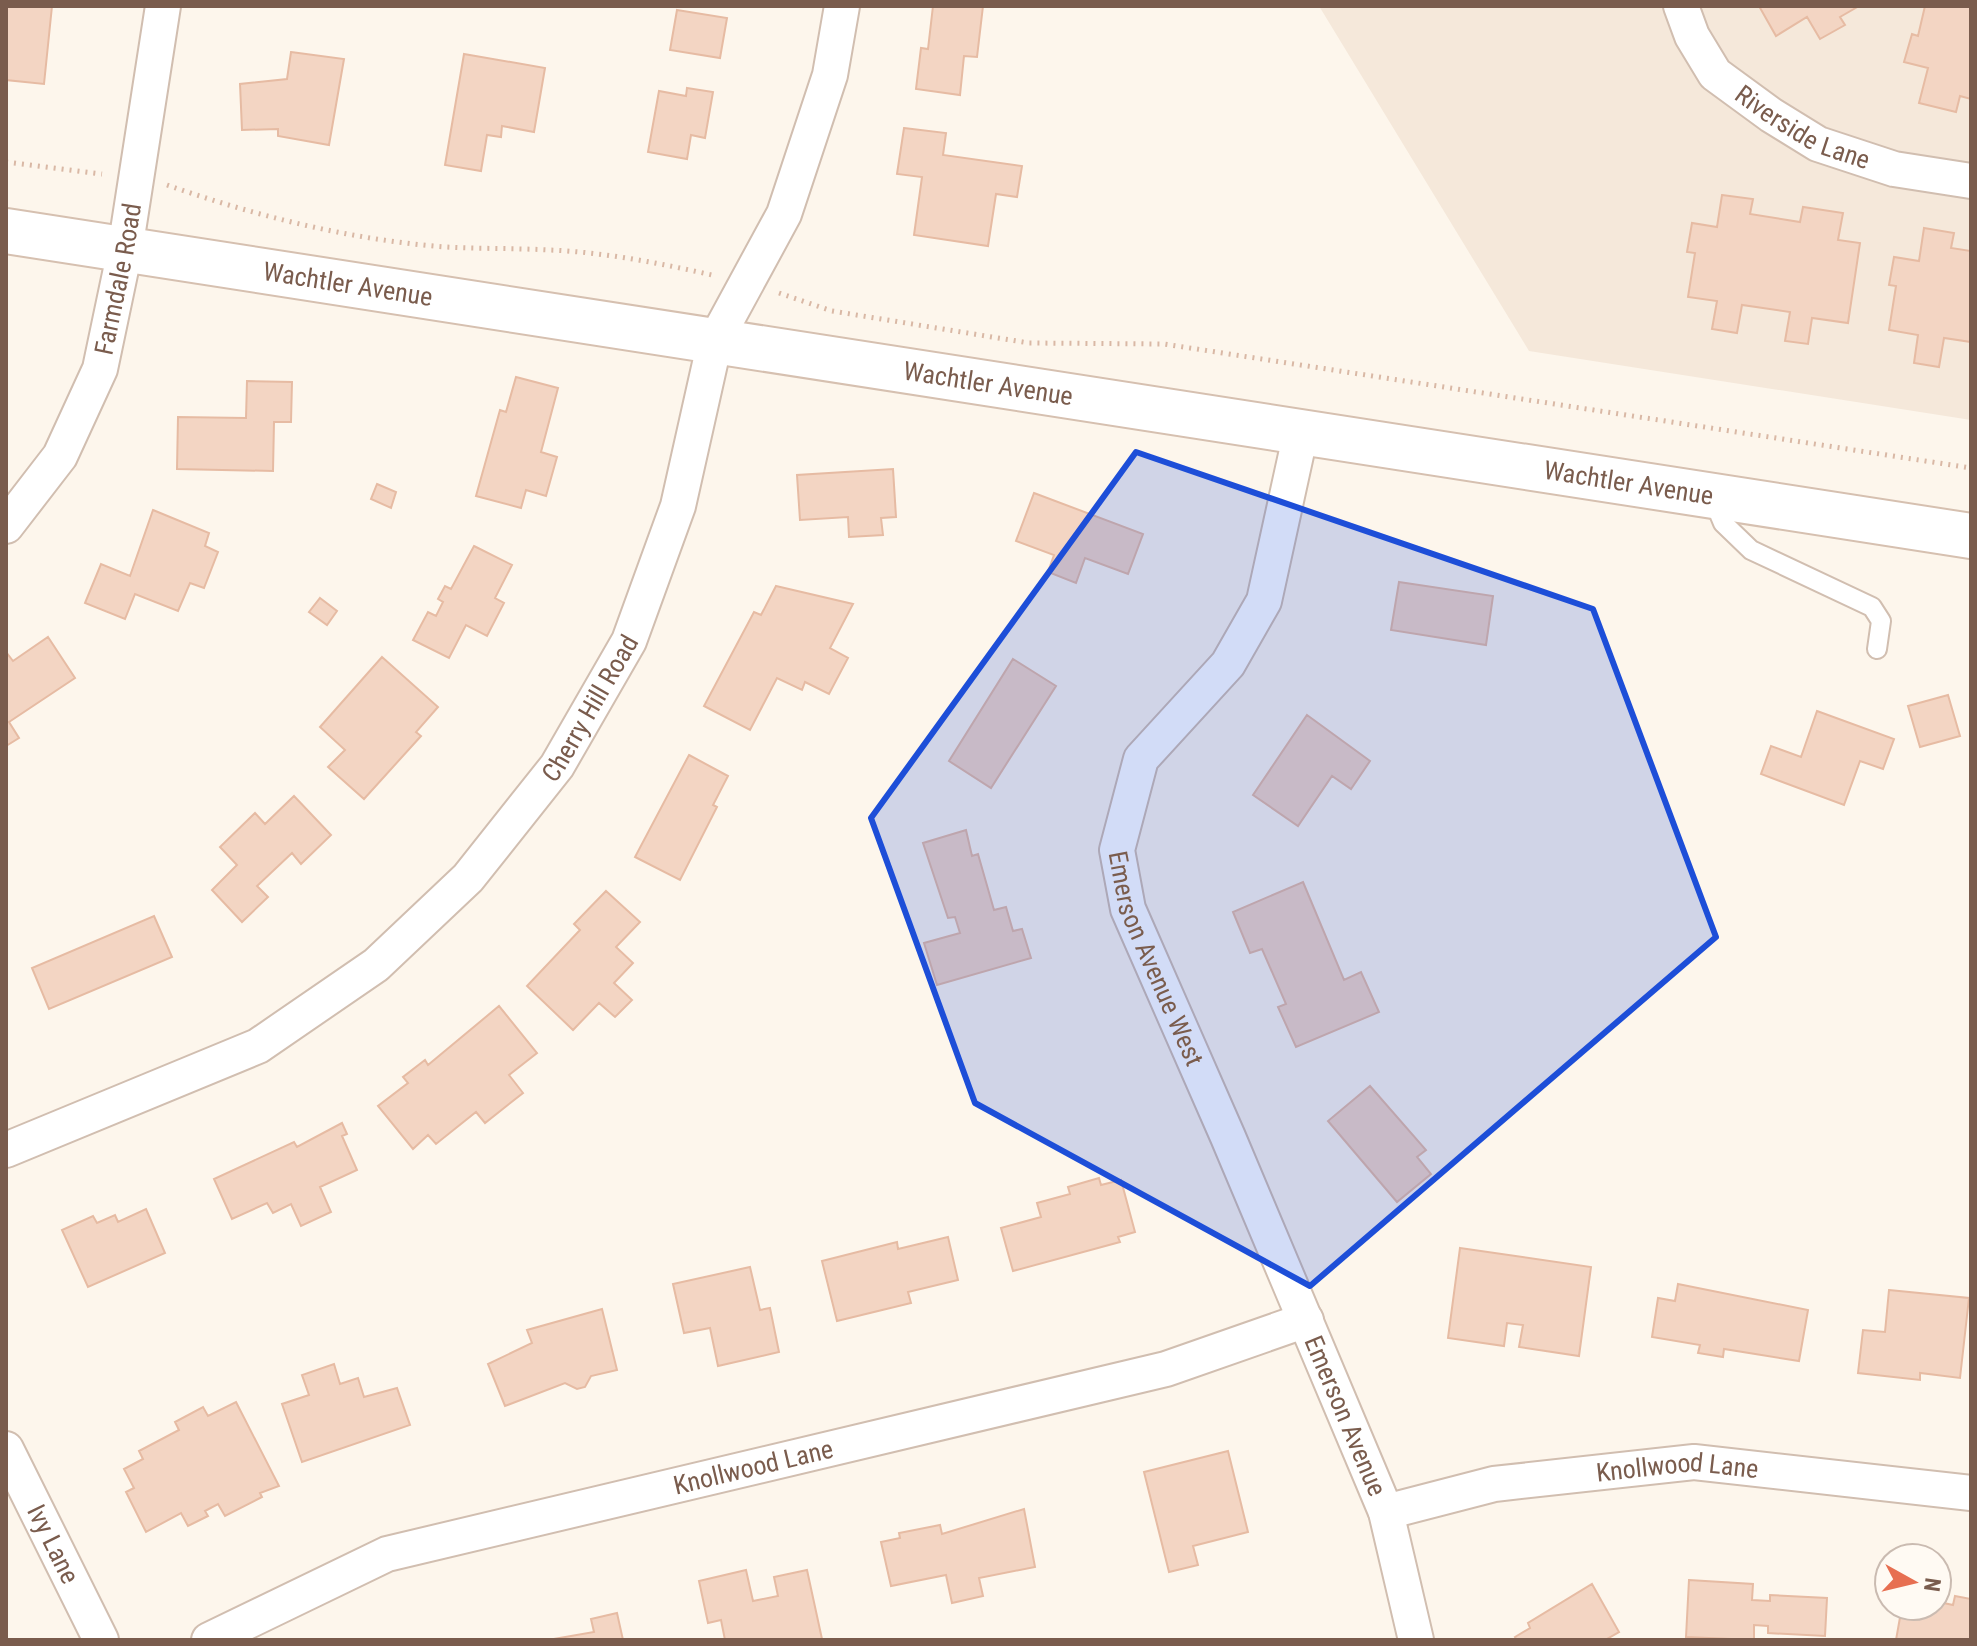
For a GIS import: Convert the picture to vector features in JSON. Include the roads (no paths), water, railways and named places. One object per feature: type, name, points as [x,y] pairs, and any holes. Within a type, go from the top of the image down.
[{"type":"street","name":"Farmdale Road","points":[[6,526],[60,456],[100,369],[125,250],[163,6]]},
{"type":"street","name":"Cherry Hill Road","points":[[6,1150],[258,1046],[376,965],[468,878],[557,766],[629,641],[678,506],[715,341],[784,214],[830,75],[842,6]]},
{"type":"street","name":"Riverside Lane","points":[[1681,6],[1692,36],[1715,74],[1806,137],[1818,144],[1894,169],[1971,181]]},
{"type":"street","name":"Wachtler Avenue","points":[[6,231],[1971,536]]},
{"type":"street","name":"Emerson Avenue West","points":[[1301,432],[1264,601],[1228,664],[1141,759],[1117,850],[1128,909],[1306,1320]]},
{"type":"street","name":"Emerson Avenue","points":[[1306,1320],[1386,1512]]},
{"type":"street","name":"Knollwood Lane","points":[[209,1640],[387,1554],[1166,1369],[1306,1320]]},
{"type":"street","name":"Ivy Lane","points":[[6,1449],[101,1640]]},
{"type":"street","name":"Knollwood Lane","points":[[1386,1512],[1494,1484],[1694,1462],[1971,1493]]},
{"type":"street","points":[[1386,1512],[1416,1640]]},
{"type":"lane","points":[[1711,496],[1723,523],[1751,550],[1872,607],[1881,621],[1877,649]]}]
